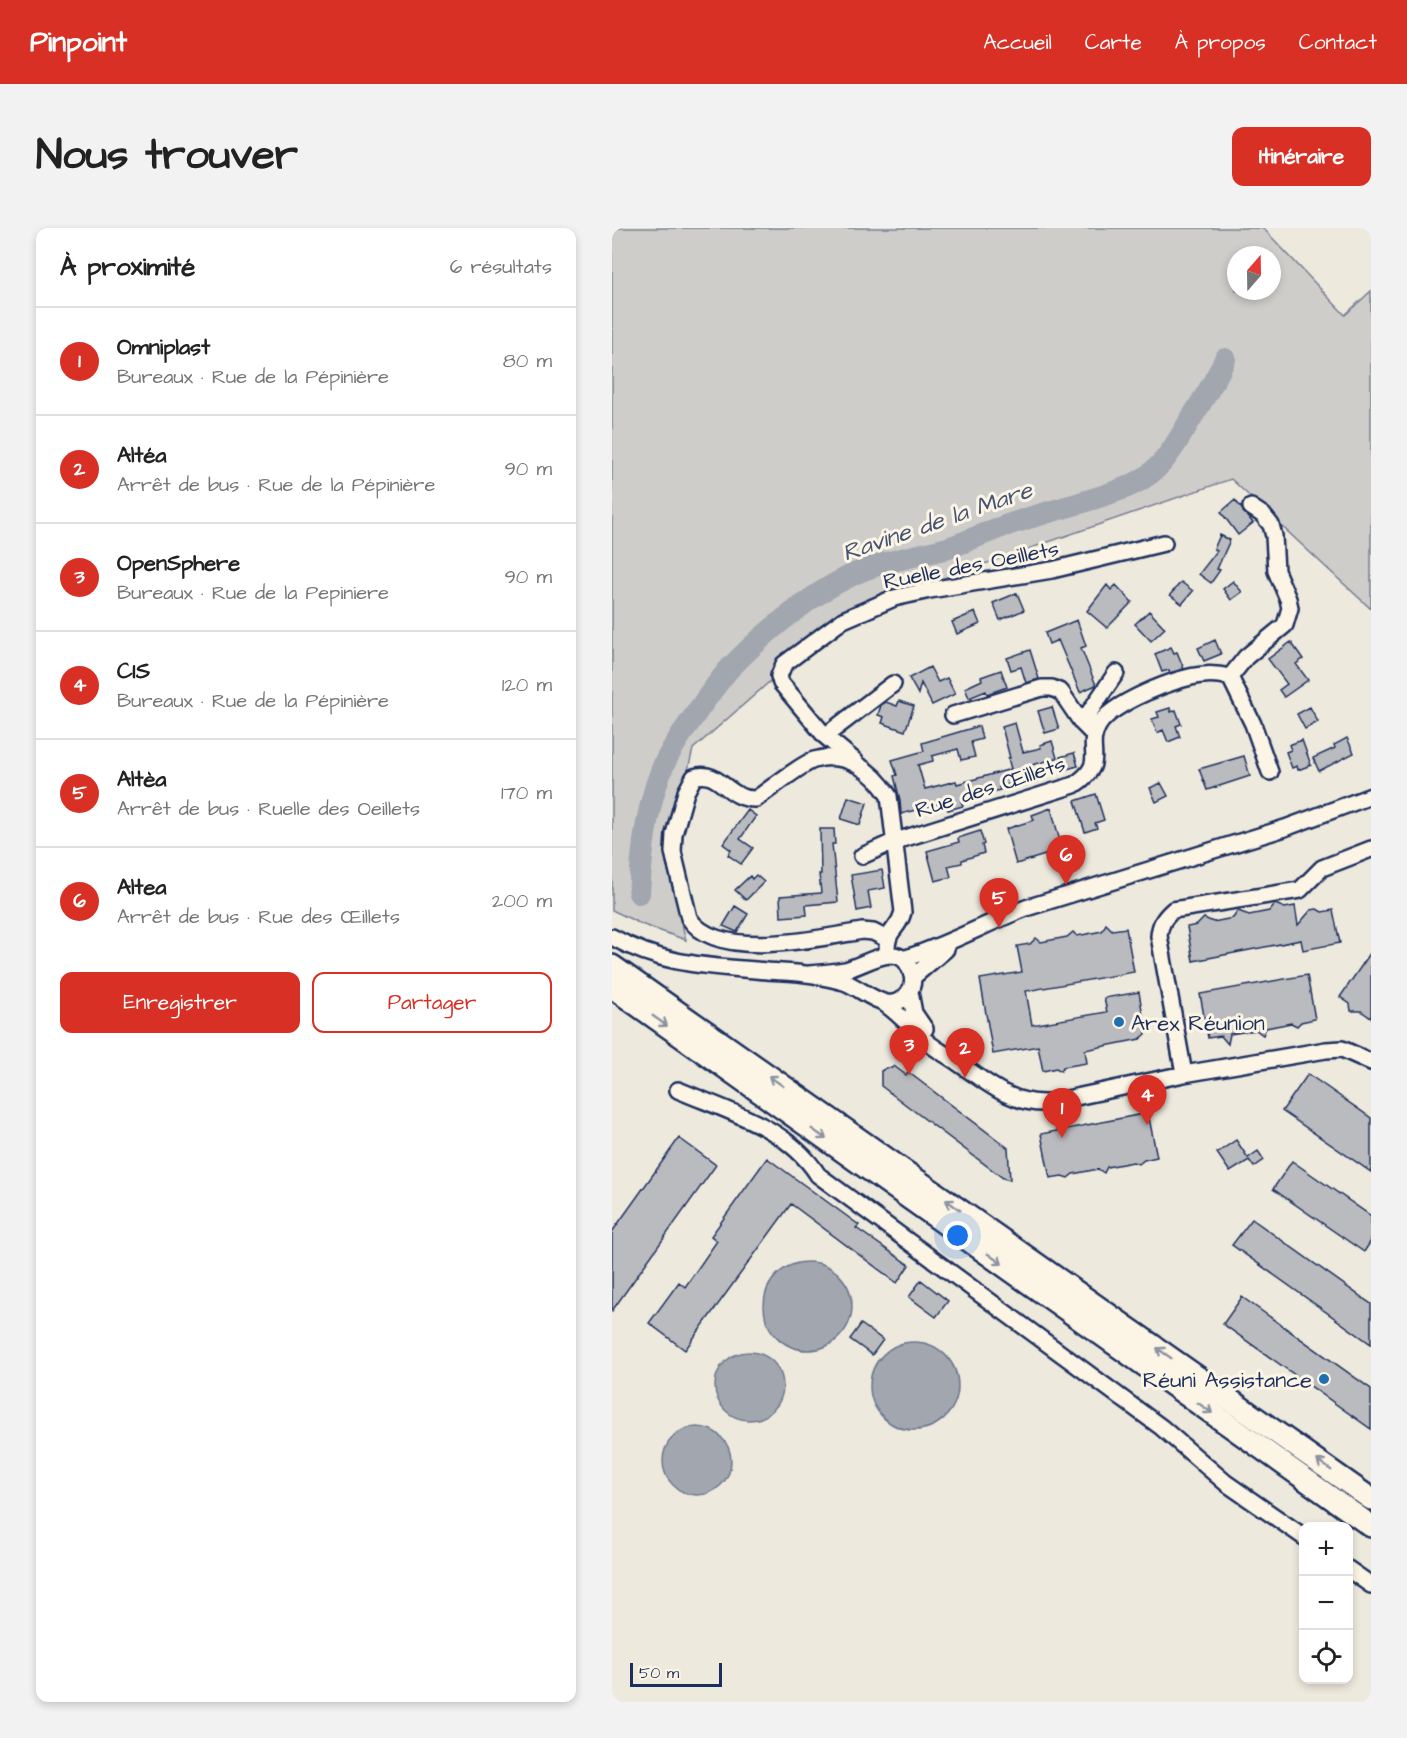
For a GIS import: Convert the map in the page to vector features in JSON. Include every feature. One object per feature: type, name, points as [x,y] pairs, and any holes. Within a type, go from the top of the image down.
[{"type":"highway","points":[[612,966],[1371,1499]]},
{"type":"highway","points":[[612,987],[1371,1526]]},
{"type":"street","points":[[1230,677],[1246,657],[1280,632],[1285,625],[1290,608],[1275,571],[1274,536],[1271,525],[1263,515],[1251,507]]},
{"type":"street","name":"Ruelle des Oeillets","points":[[862,767],[845,759],[813,760],[756,800],[744,800],[715,778],[707,775],[694,777],[686,792],[674,834],[673,852],[689,918],[695,927],[734,942],[770,944],[862,931],[873,932],[887,946],[901,921],[903,912],[889,796],[879,780],[825,736],[781,683],[779,676],[784,664],[843,620],[894,598],[1060,569],[1164,543]]},
{"type":"street","points":[[1082,723],[1116,673]]},
{"type":"street","points":[[952,715],[1042,688],[1052,688],[1061,692],[1082,723],[1094,735],[1099,724],[1115,708],[1132,698],[1191,677],[1216,674],[1230,677]]},
{"type":"street","points":[[1230,677],[1253,724],[1270,772]]},
{"type":"street","points":[[825,736],[893,684]]},
{"type":"street","name":"Rue des Œillets","points":[[862,856],[893,842],[1074,785],[1084,778],[1093,766],[1094,735]]},
{"type":"street","points":[[903,959],[961,938],[1002,917],[1026,908],[1285,828],[1371,796]]},
{"type":"street","points":[[1184,1074],[1159,936],[1164,918],[1173,910],[1300,890],[1322,868],[1371,849]]},
{"type":"street","points":[[612,937],[631,948],[685,964],[808,974],[844,982],[885,1004],[903,1017],[927,1042],[1004,1094],[1035,1103],[1184,1074],[1326,1050],[1342,1049],[1371,1062]]},
{"type":"street","points":[[885,1004],[899,1001],[911,984],[961,938]]},
{"type":"street","points":[[868,994],[863,977],[865,969],[887,946],[910,967],[914,1013],[944,1052]]},
{"type":"street","points":[[808,974],[846,969],[870,962]]},
{"type":"street","points":[[678,1090],[766,1128],[784,1139],[804,1155],[818,1174],[1152,1420],[1226,1483],[1299,1534]]},
{"type":"street","points":[[1353,1572],[1371,1585]]},
{"type":"shaded area","points":[[612,228],[1263,228],[1280,246],[1227,246],[1227,300],[1281,300],[1281,247],[1345,315],[1371,291],[1371,609],[1231,479],[851,610],[693,749],[666,862],[686,940],[641,924],[612,910]]},
{"type":"shaded area","points":[[808,1262],[825,1266],[839,1275],[848,1289],[852,1306],[848,1323],[839,1337],[825,1346],[808,1350],[791,1346],[777,1337],[768,1323],[764,1306],[768,1289],[777,1275],[791,1266]]},
{"type":"shaded area","points":[[914,1342],[931,1346],[945,1355],[954,1369],[958,1386],[954,1403],[945,1417],[931,1426],[914,1430],[897,1426],[883,1417],[874,1403],[870,1386],[874,1369],[883,1355],[897,1346]]},
{"type":"shaded area","points":[[749,1352],[762,1355],[773,1362],[780,1373],[783,1386],[780,1399],[773,1410],[762,1417],[749,1420],[736,1417],[725,1410],[718,1399],[715,1386],[718,1373],[725,1362],[736,1355]]},
{"type":"shaded area","points":[[697,1427],[710,1430],[721,1437],[728,1448],[731,1461],[728,1474],[721,1485],[710,1492],[697,1495],[684,1492],[673,1485],[666,1474],[663,1461],[666,1448],[673,1437],[684,1430]]},
{"type":"building","points":[[1235,500],[1253,523],[1238,535],[1221,512]]},
{"type":"building","points":[[1220,535],[1230,540],[1217,569],[1220,570],[1211,583],[1199,574],[1217,551],[1214,549]]},
{"type":"building","points":[[1233,581],[1242,592],[1231,600],[1223,589]]},
{"type":"building","points":[[1181,582],[1193,591],[1182,604],[1170,595]]},
{"type":"building","points":[[1107,585],[1111,590],[1116,585],[1132,602],[1107,628],[1087,611]]},
{"type":"building","points":[[1017,593],[1024,610],[1000,620],[993,603]]},
{"type":"building","points":[[1149,611],[1165,628],[1151,641],[1135,624]]},
{"type":"building","points":[[975,612],[980,624],[957,634],[952,622]]},
{"type":"building","points":[[1077,620],[1086,646],[1081,648],[1096,685],[1080,692],[1058,640],[1049,644],[1045,633]]},
{"type":"building","points":[[1215,640],[1221,654],[1204,661],[1198,648]]},
{"type":"building","points":[[1291,642],[1303,659],[1296,664],[1308,680],[1284,697],[1279,690],[1287,684],[1268,659]]},
{"type":"building","points":[[1171,647],[1174,653],[1177,652],[1184,669],[1170,673],[1169,670],[1162,672],[1155,654]]},
{"type":"building","points":[[1030,650],[1039,679],[1026,683],[1021,667],[1011,670],[1007,658]]},
{"type":"building","points":[[930,667],[938,682],[947,678],[955,694],[932,705],[921,683],[918,694],[909,678]]},
{"type":"building","points":[[1001,670],[1007,687],[987,694],[986,691],[969,698],[965,688],[982,680],[981,677]]},
{"type":"building","points":[[899,701],[914,706],[905,731],[882,723],[884,717],[878,715],[881,705],[886,702],[897,706]]},
{"type":"building","points":[[1052,707],[1059,729],[1045,733],[1038,711]]},
{"type":"building","points":[[1310,707],[1318,722],[1305,729],[1297,714]]},
{"type":"building","points":[[1170,708],[1171,712],[1176,710],[1181,724],[1176,726],[1180,737],[1168,742],[1163,730],[1157,733],[1152,719],[1159,717],[1157,712]]},
{"type":"building","points":[[1015,723],[1023,752],[1041,748],[1040,745],[1052,741],[1057,758],[1032,765],[1036,782],[1022,786],[1021,781],[999,787],[1000,790],[961,801],[963,806],[948,810],[946,806],[942,807],[941,803],[901,814],[894,776],[897,775],[892,760],[924,751],[922,743],[979,726],[982,739],[971,742],[975,757],[961,760],[958,749],[932,756],[933,761],[918,765],[925,789],[956,781],[957,784],[1011,769],[1002,727]]},
{"type":"building","points":[[1347,738],[1354,753],[1319,771],[1313,758],[1335,748],[1334,745]]},
{"type":"building","points":[[1302,740],[1311,765],[1298,770],[1297,766],[1292,768],[1286,752],[1291,750],[1289,745]]},
{"type":"building","points":[[1074,753],[1078,766],[1063,770],[1060,757]]},
{"type":"building","points":[[1244,756],[1250,776],[1207,790],[1199,769]]},
{"type":"building","points":[[1161,783],[1168,796],[1156,802],[1150,788]]},
{"type":"building","points":[[1096,794],[1104,820],[1095,823],[1097,828],[1085,832],[1075,801]]},
{"type":"building","points":[[848,797],[867,803],[860,825],[841,819]]},
{"type":"building","points":[[1051,808],[1064,856],[1047,862],[1045,855],[1016,864],[1006,829],[1034,820],[1032,815]]},
{"type":"building","points":[[748,810],[756,816],[740,839],[753,848],[741,864],[728,855],[731,850],[723,844]]},
{"type":"building","points":[[820,829],[834,829],[835,844],[832,844],[838,902],[806,905],[807,915],[781,917],[780,896],[821,893]]},
{"type":"building","points":[[980,831],[984,853],[962,860],[962,863],[948,866],[951,877],[935,881],[927,851],[959,842],[958,838]]},
{"type":"building","points":[[882,870],[885,888],[868,891],[871,908],[857,911],[851,875]]},
{"type":"building","points":[[756,875],[764,882],[746,900],[735,890],[750,876],[752,879]]},
{"type":"building","points":[[1275,904],[1285,908],[1295,906],[1298,925],[1311,910],[1317,909],[1322,912],[1333,910],[1340,943],[1303,950],[1301,940],[1193,961],[1187,927],[1197,925],[1204,918],[1213,922],[1233,918],[1238,911],[1249,915],[1269,911]]},
{"type":"building","points":[[735,906],[748,914],[737,932],[723,926]]},
{"type":"building","points":[[1106,924],[1112,930],[1126,928],[1134,972],[1026,991],[1032,1025],[1107,1012],[1104,998],[1139,992],[1146,1034],[1140,1039],[1085,1050],[1087,1063],[1063,1067],[1061,1071],[1056,1068],[1043,1071],[1038,1046],[993,1054],[980,979],[1022,972],[1017,946],[1030,944],[1036,938],[1041,942],[1067,937],[1073,932],[1077,936],[1102,931]]},
{"type":"building","points":[[1371,952],[1371,1018],[1361,1011],[1351,1011],[1350,1004],[1340,997]]},
{"type":"building","points":[[1307,975],[1315,1019],[1301,1022],[1297,1026],[1291,1023],[1266,1028],[1263,1035],[1256,1030],[1230,1034],[1228,1044],[1221,1036],[1208,1038],[1200,994]]},
{"type":"building","points":[[894,1066],[906,1075],[908,1072],[1008,1148],[1010,1180],[1003,1178],[881,1086],[881,1071]]},
{"type":"building","points":[[1308,1074],[1371,1118],[1371,1172],[1282,1111]]},
{"type":"building","points":[[1148,1113],[1157,1157],[1144,1160],[1139,1164],[1133,1162],[1107,1167],[1104,1173],[1098,1169],[1073,1174],[1068,1178],[1062,1176],[1050,1178],[1041,1134]]},
{"type":"building","points":[[679,1138],[716,1165],[612,1311],[612,1232]]},
{"type":"building","points":[[1236,1140],[1248,1158],[1258,1151],[1264,1160],[1254,1167],[1249,1160],[1230,1172],[1217,1153]]},
{"type":"building","points":[[767,1158],[859,1225],[856,1228],[909,1265],[897,1283],[791,1204],[685,1350],[649,1323],[679,1282],[685,1287],[717,1241],[711,1236]]},
{"type":"building","points":[[1292,1161],[1371,1216],[1371,1241],[1364,1252],[1273,1189]]},
{"type":"building","points":[[1252,1219],[1371,1304],[1371,1344],[1232,1245]]},
{"type":"building","points":[[921,1280],[948,1301],[936,1317],[909,1297]]},
{"type":"building","points":[[1242,1297],[1371,1389],[1371,1429],[1223,1324]]},
{"type":"building","points":[[861,1324],[883,1340],[872,1355],[850,1339]]},
{"type":"waterway","name":"Ravine de la Mare","points":[[639,893],[648,815],[665,762],[715,687],[730,668],[756,643],[817,595],[859,572],[951,547],[992,530],[1111,493],[1139,481],[1158,467],[1170,453],[1225,359]]},
{"type":"place","name":"Altea","points":[[1066,885]]},
{"type":"place","name":"Altèa","points":[[999,928]]},
{"type":"place","name":"Arex Réunion","points":[[1119,1022]]},
{"type":"place","name":"OpenSphere","points":[[909,1075]]},
{"type":"place","name":"Altéa","points":[[965,1078]]},
{"type":"place","name":"CIS","points":[[1147,1125]]},
{"type":"place","name":"Omniplast","points":[[1062,1138]]},
{"type":"place","name":"Réuni Assistance","points":[[1324,1379]]}]
